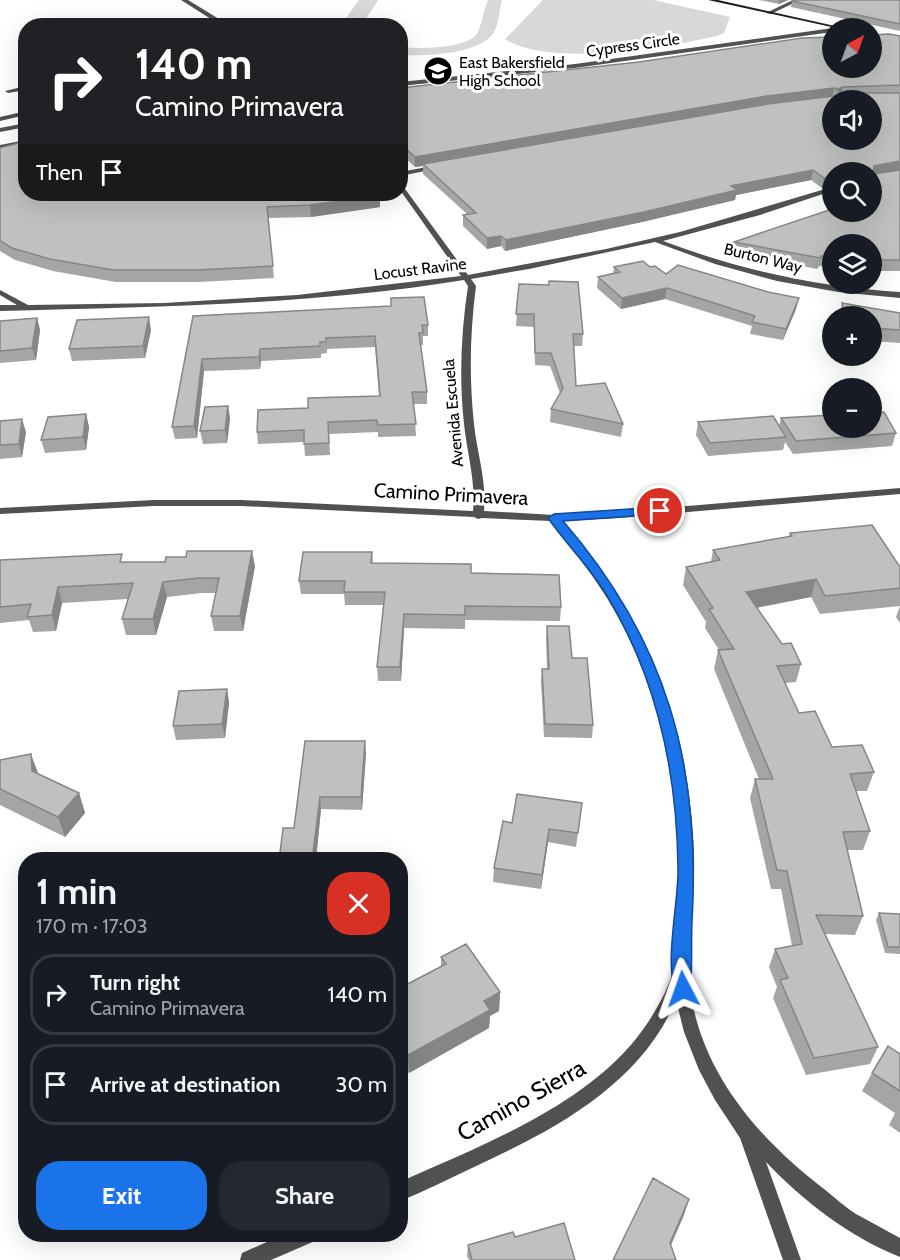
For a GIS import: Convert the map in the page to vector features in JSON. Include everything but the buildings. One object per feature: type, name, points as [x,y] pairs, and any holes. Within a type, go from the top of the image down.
[{"type":"street","points":[[184,0],[214,18]]},
{"type":"street","points":[[711,0],[822,24]]},
{"type":"street","points":[[769,13],[797,0]]},
{"type":"street","name":"Cypress Circle","points":[[408,83],[575,66],[822,31]]},
{"type":"street","points":[[8,92],[18,90]]},
{"type":"street","points":[[0,119],[18,115]]},
{"type":"street","points":[[0,130],[18,127]]},
{"type":"street","points":[[0,147],[18,144]]},
{"type":"street","points":[[408,172],[448,165]]},
{"type":"street","name":"Locust Ravine","points":[[0,308],[227,303],[383,289],[466,278],[659,242],[761,213],[822,192]]},
{"type":"street","name":"Avenida Escuela","points":[[408,195],[472,286],[466,328],[465,374],[469,426],[482,495],[478,516]]},
{"type":"street","name":"Burton Way","points":[[659,242],[709,260],[767,276],[845,290],[900,295]]},
{"type":"street","points":[[0,292],[27,307]]},
{"type":"street","name":"Camino Primavera","points":[[0,511],[154,503],[242,503],[366,507],[478,516],[554,518],[617,515],[900,491]]},
{"type":"street","points":[[554,518],[584,553],[611,591],[635,635],[656,682],[671,736],[684,806],[687,870],[681,968],[686,1010],[698,1050],[722,1095],[744,1127],[791,1175],[848,1219],[900,1248]]},
{"type":"street","name":"Camino Sierra","points":[[408,1187],[529,1129],[590,1095],[626,1065],[656,1026],[674,989],[681,968]]},
{"type":"street","points":[[744,1127],[792,1260]]},
{"type":"street","points":[[249,1260],[290,1242]]},
{"type":"shaded area","points":[[359,0],[378,0],[366,18],[346,18]]},
{"type":"shaded area","points":[[488,0],[502,0],[496,29],[487,40],[465,50],[408,55],[408,47],[455,45],[473,38],[478,32]]},
{"type":"shaded area","points":[[543,0],[653,0],[730,17],[724,33],[717,36],[640,49],[578,54],[550,52],[525,48],[505,39]]},
{"type":"place","name":"East Bakersfield High School","points":[[438,71]]},
{"type":"route","points":[[660,511],[554,518],[584,553],[611,591],[635,635],[656,682],[674,746],[684,806],[687,870],[681,968],[683,989]]}]
